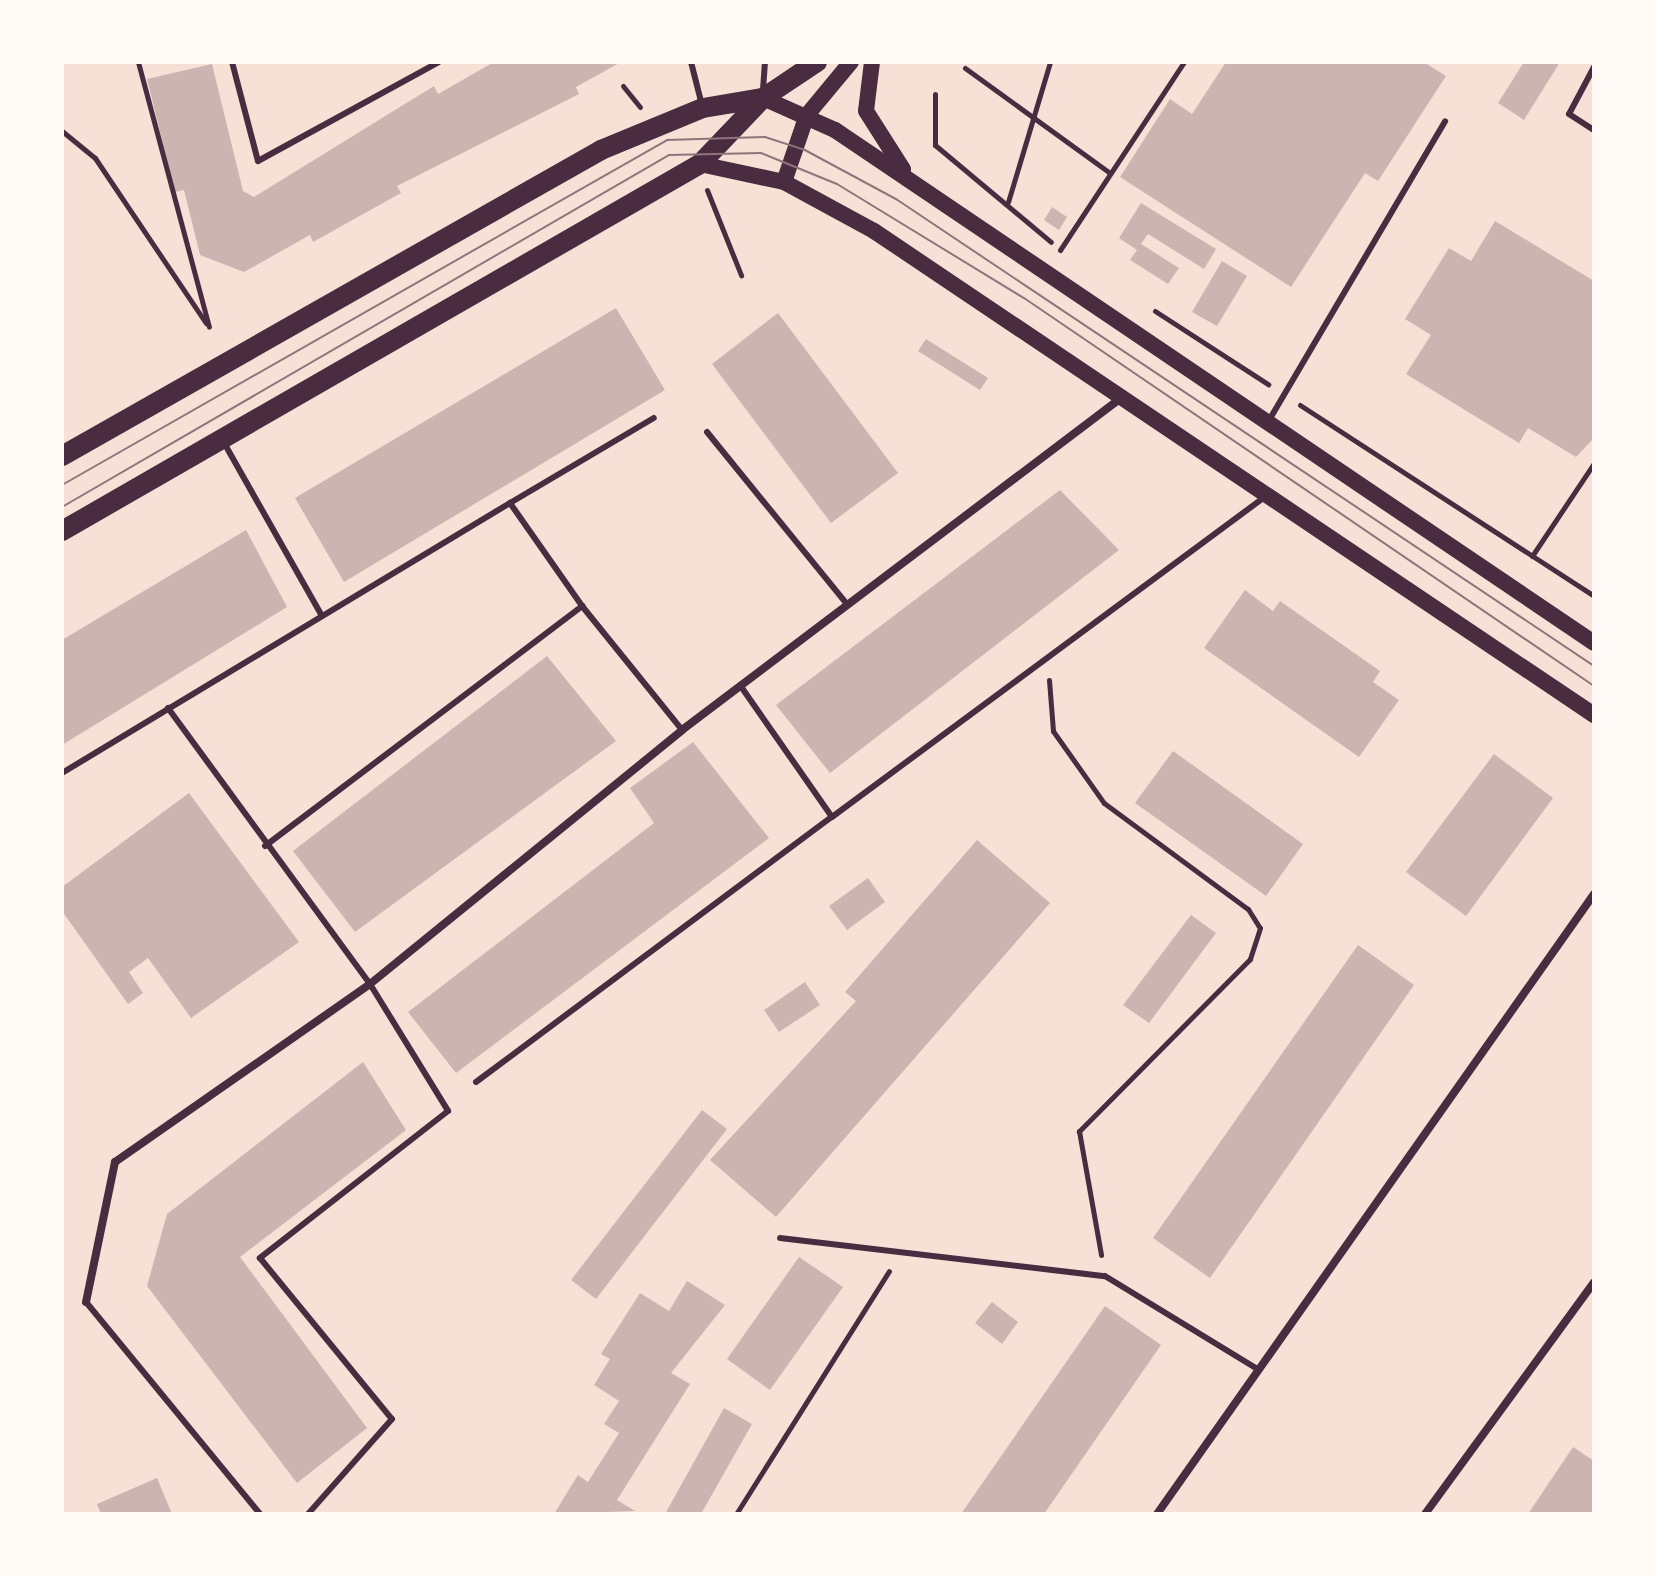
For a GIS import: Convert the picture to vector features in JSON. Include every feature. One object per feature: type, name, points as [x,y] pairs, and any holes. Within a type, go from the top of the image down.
[{"type":"main road","points":[[62,531],[700,164],[763,98],[817,62]]},
{"type":"main road","points":[[784,182],[807,115],[851,62]]},
{"type":"main road","points":[[872,62],[866,111],[911,180]]},
{"type":"main road","points":[[62,456],[520,194],[703,108],[763,98],[807,115],[911,180],[1266,425],[1594,643]]},
{"type":"main road","points":[[700,164],[784,182],[874,231],[1594,715]]},
{"type":"street","points":[[86,1302],[115,1162],[370,984],[682,730],[742,688],[846,603],[1121,397]]},
{"type":"street","points":[[1161,1513],[1594,894]]},
{"type":"street","points":[[1425,1514],[1594,1282]]},
{"type":"lane","points":[[232,62],[258,161],[439,62]]},
{"type":"lane","points":[[691,62],[703,108]]},
{"type":"lane","points":[[763,98],[765,62]]},
{"type":"lane","points":[[1594,67],[1569,114],[1594,130]]},
{"type":"lane","points":[[1266,425],[1445,121]]},
{"type":"lane","points":[[62,773],[654,418]]},
{"type":"lane","points":[[707,432],[846,603]]},
{"type":"lane","points":[[221,437],[322,616]]},
{"type":"lane","points":[[476,1082],[1269,494]]},
{"type":"lane","points":[[510,503],[582,606],[682,730]]},
{"type":"lane","points":[[265,846],[582,606]]},
{"type":"lane","points":[[742,688],[832,817]]},
{"type":"lane","points":[[168,708],[265,846],[370,984],[448,1111],[260,1258],[392,1419],[308,1514]]},
{"type":"lane","points":[[780,1238],[1105,1276],[1259,1370]]},
{"type":"lane","points":[[86,1302],[260,1514]]},
{"type":"path","points":[[62,131],[95,158],[209,327],[138,62]]},
{"type":"path","points":[[1008,202],[1030,113],[1050,62]]},
{"type":"path","points":[[1060,250],[1184,62]]},
{"type":"path","points":[[965,68],[1110,173]]},
{"type":"path","points":[[623,86],[647,115]]},
{"type":"path","points":[[935,94],[935,145],[1008,202],[1073,259]]},
{"type":"path","points":[[707,189],[741,275]]},
{"type":"path","points":[[1139,301],[1594,596]]},
{"type":"path","points":[[1532,556],[1594,463]]},
{"type":"path","points":[[1047,656],[1053,731],[1104,803],[1248,909],[1260,928],[1250,959],[1079,1131],[1105,1276]]},
{"type":"path","points":[[736,1514],[901,1252]]},
{"type":"building","points":[[494,62],[621,62],[576,87],[579,94],[397,186],[401,193],[313,242],[310,235],[244,272],[200,255],[184,190],[175,192],[147,79],[212,64],[243,191],[254,197],[434,86],[438,94]]},
{"type":"building","points":[[1226,62],[1424,62],[1446,76],[1378,181],[1365,173],[1291,287],[1120,177],[1170,99],[1192,114]]},
{"type":"building","points":[[1524,62],[1560,62],[1524,120],[1498,103]]},
{"type":"building","points":[[1141,203],[1216,249],[1204,269],[1148,234],[1141,244],[1179,268],[1168,284],[1130,260],[1137,250],[1119,238]]},
{"type":"building","points":[[1052,207],[1067,217],[1059,230],[1044,220]]},
{"type":"building","points":[[1495,221],[1594,281],[1594,438],[1576,457],[1528,428],[1519,443],[1406,374],[1431,335],[1405,319],[1449,248],[1471,261]]},
{"type":"building","points":[[1222,261],[1247,276],[1217,326],[1192,312]]},
{"type":"building","points":[[616,308],[665,390],[344,582],[295,498]]},
{"type":"building","points":[[778,313],[898,473],[831,523],[712,364]]},
{"type":"building","points":[[926,339],[988,378],[980,390],[918,351]]},
{"type":"building","points":[[1060,490],[1119,550],[830,773],[776,705]]},
{"type":"building","points":[[246,530],[287,607],[62,745],[62,640]]},
{"type":"building","points":[[1245,590],[1273,611],[1280,601],[1380,671],[1373,682],[1399,700],[1359,757],[1204,648]]},
{"type":"building","points":[[547,656],[616,741],[355,932],[293,851]]},
{"type":"building","points":[[693,742],[769,838],[456,1073],[408,1012],[654,823],[630,788]]},
{"type":"building","points":[[1173,751],[1303,844],[1266,896],[1135,803]]},
{"type":"building","points":[[1494,754],[1553,798],[1466,916],[1406,872]]},
{"type":"building","points":[[189,793],[299,942],[191,1018],[148,958],[129,972],[143,993],[128,1004],[62,911],[62,887]]},
{"type":"building","points":[[977,840],[1050,903],[776,1217],[710,1160],[856,1001],[845,992]]},
{"type":"building","points":[[868,878],[885,902],[847,930],[829,906]]},
{"type":"building","points":[[1191,915],[1216,933],[1149,1023],[1123,1005]]},
{"type":"building","points":[[1358,945],[1414,985],[1210,1278],[1153,1238]]},
{"type":"building","points":[[805,982],[820,1005],[779,1032],[764,1010]]},
{"type":"building","points":[[363,1062],[406,1130],[240,1257],[367,1428],[297,1483],[147,1286],[167,1214]]},
{"type":"building","points":[[702,1110],[727,1129],[596,1299],[571,1280]]},
{"type":"building","points":[[799,1257],[843,1287],[770,1390],[727,1359]]},
{"type":"building","points":[[687,1281],[725,1305],[671,1373],[690,1384],[617,1500],[635,1511],[554,1514],[578,1475],[588,1482],[619,1433],[604,1424],[619,1401],[594,1385],[610,1359],[601,1354],[640,1293],[669,1311]]},
{"type":"building","points":[[992,1302],[1018,1322],[1002,1344],[975,1323]]},
{"type":"building","points":[[1105,1306],[1161,1345],[1044,1514],[961,1514]]},
{"type":"building","points":[[724,1408],[752,1424],[701,1514],[665,1514]]},
{"type":"building","points":[[1573,1447],[1594,1461],[1594,1514],[1528,1514]]},
{"type":"building","points":[[157,1478],[172,1514],[101,1514],[97,1504]]},
{"type":"tram line","points":[[62,485],[667,140],[765,137],[803,149],[896,199],[1594,666]]},
{"type":"tram line","points":[[62,507],[669,155],[761,153],[837,184],[1024,298],[1594,686]]}]
